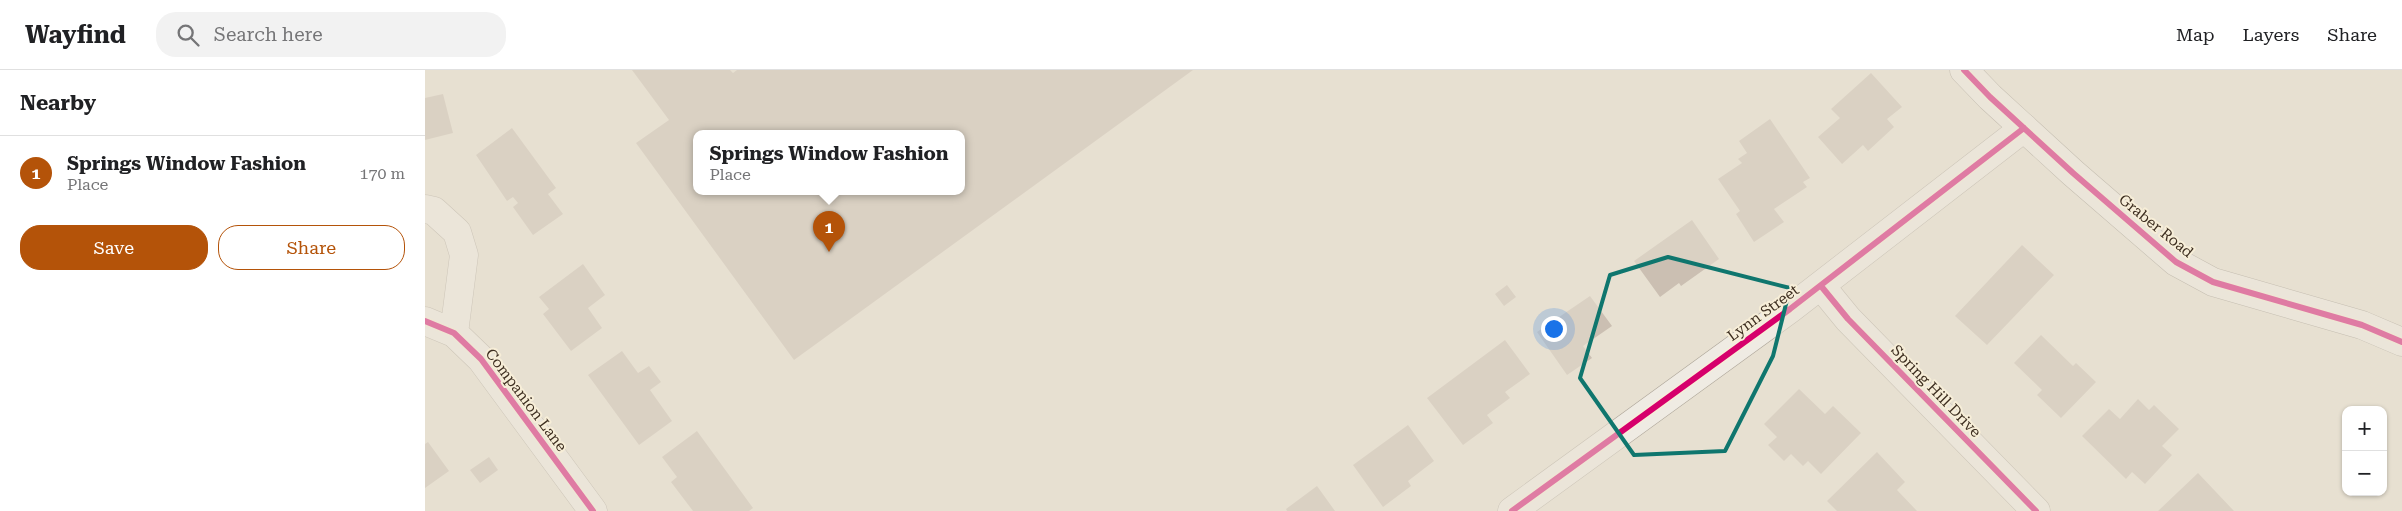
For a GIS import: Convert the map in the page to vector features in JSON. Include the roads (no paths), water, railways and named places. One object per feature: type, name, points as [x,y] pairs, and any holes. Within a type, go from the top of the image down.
[{"type":"street","name":"Graber Road","points":[[1964,70],[2024,128],[2176,262],[2213,282],[2362,325],[2402,342]]},
{"type":"street","name":"Lynn Street","points":[[1512,511],[1821,286],[2024,128]]},
{"type":"street","points":[[425,209],[435,211],[457,232],[464,255],[454,332]]},
{"type":"street","name":"Spring Hill Drive","points":[[1821,286],[1848,319],[2036,511]]},
{"type":"street","name":"Companion Lane","points":[[425,321],[454,332],[481,359],[593,511]]},
{"type":"place","name":"Springs Window Fashion","points":[[829,252]]}]
